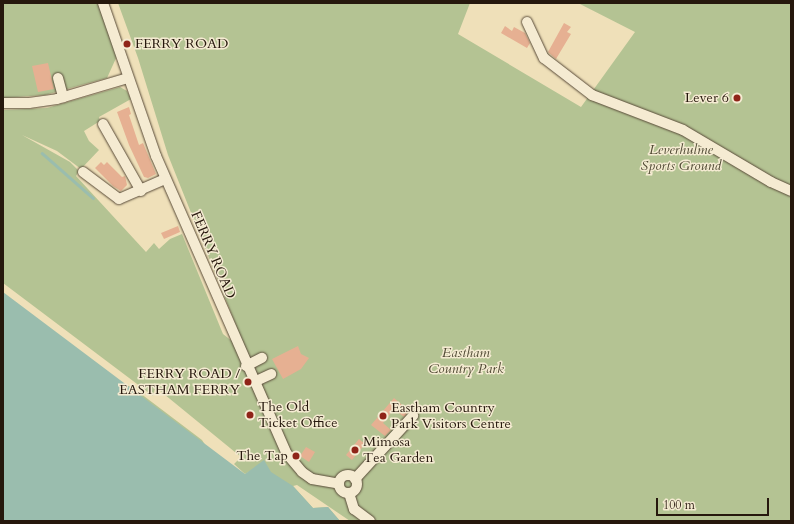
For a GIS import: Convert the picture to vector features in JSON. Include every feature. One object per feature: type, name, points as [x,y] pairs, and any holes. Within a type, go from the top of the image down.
[{"type":"street","name":"FERRY ROAD","points":[[103,3],[165,180],[246,366],[294,464],[312,479],[339,484]]},
{"type":"street","points":[[527,22],[544,58],[592,95],[683,130],[771,182],[791,191]]},
{"type":"street","points":[[58,78],[63,97]]},
{"type":"street","points":[[3,102],[29,103],[63,97],[128,78]]},
{"type":"street","points":[[103,124],[141,191]]},
{"type":"street","points":[[83,172],[119,199],[165,180]]},
{"type":"street","points":[[246,366],[262,358]]},
{"type":"street","points":[[254,382],[271,374]]},
{"type":"street","points":[[354,478],[412,416]]},
{"type":"street","points":[[349,493],[343,492],[339,484],[344,476],[354,478]]},
{"type":"street","points":[[349,493],[356,486],[354,478]]},
{"type":"street","points":[[349,493],[354,509],[370,521]]},
{"type":"green space","points":[[3,3],[98,3],[117,56],[107,78],[45,95],[3,98]]},
{"type":"green space","name":"Eastham Country Park","points":[[118,3],[470,3],[458,34],[581,107],[635,32],[578,3],[791,3],[791,521],[350,521],[297,485],[293,486],[313,508],[328,507],[340,521],[253,521],[3,323],[120,384],[132,387],[202,440],[234,490],[252,470],[245,474],[234,464],[241,457],[159,390],[155,388],[153,396],[3,283],[3,110],[47,108],[120,87],[127,91],[131,99],[99,117],[100,121],[84,131],[89,141],[99,150],[81,169],[57,151],[22,135],[70,162],[79,171],[76,176],[146,252],[154,243],[159,249],[170,239],[182,234],[223,334],[247,353],[168,155],[138,58]]},
{"type":"shaded area","points":[[3,292],[245,474],[264,460],[271,472],[293,486],[313,508],[328,507],[340,521],[3,521]]},
{"type":"building","points":[[564,23],[571,27],[567,32],[571,34],[556,59],[548,52]]},
{"type":"building","points":[[505,26],[512,31],[514,27],[525,33],[530,43],[527,48],[501,33]]},
{"type":"building","points":[[48,63],[54,89],[38,92],[32,66]]},
{"type":"building","points":[[129,107],[131,114],[129,115],[139,145],[143,143],[156,174],[148,178],[144,177],[129,145],[117,112]]},
{"type":"building","points":[[101,162],[104,165],[107,162],[122,177],[125,176],[127,185],[121,191],[113,186],[95,168]]},
{"type":"building","points":[[178,226],[180,232],[164,239],[161,233]]},
{"type":"building","points":[[298,346],[301,354],[309,358],[301,369],[283,379],[272,359]]},
{"type":"building","points":[[394,398],[409,411],[404,417],[394,409],[383,423],[391,430],[385,436],[371,425]]},
{"type":"building","points":[[359,439],[365,444],[352,460],[346,455]]},
{"type":"building","points":[[306,447],[315,452],[309,462],[300,456]]},
{"type":"waterway","points":[[42,153],[93,198]]},
{"type":"place","name":"FERRY ROAD","points":[[127,44]]},
{"type":"place","name":"Lever 6","points":[[737,98]]},
{"type":"place","name":"FERRY ROAD / EASTHAM FERRY","points":[[248,382]]},
{"type":"place","name":"The Old Ticket Office","points":[[250,415]]},
{"type":"place","name":"Eastham Country Park Visitors Centre","points":[[383,416]]},
{"type":"place","name":"Mimosa Tea Garden","points":[[355,450]]},
{"type":"place","name":"The Tap","points":[[296,456]]},
{"type":"park label","name":"Leverhulme Sports Ground","points":[[681,158]]}]
